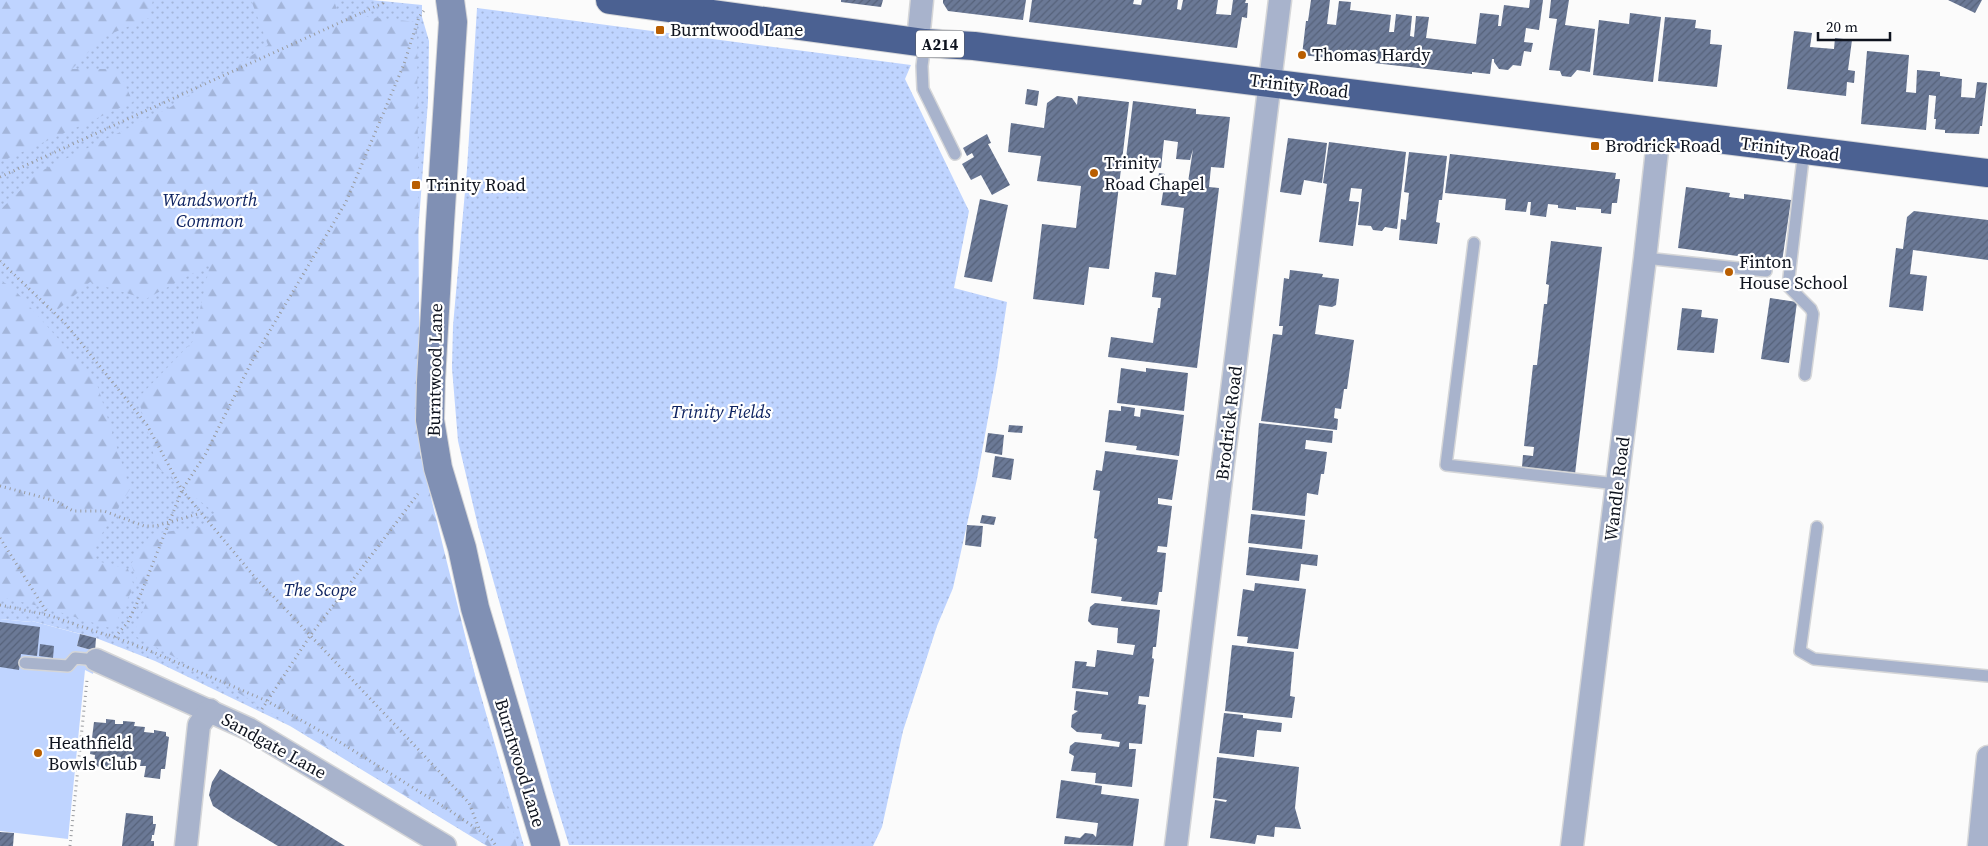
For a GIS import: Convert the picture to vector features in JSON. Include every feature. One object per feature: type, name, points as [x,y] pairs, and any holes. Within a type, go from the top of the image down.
[{"type":"highway","name":"Trinity Road","points":[[610,0],[921,42],[974,46],[1270,82],[1988,173]]},
{"type":"main road","name":"Burntwood Lane","points":[[438,4],[453,30],[430,420],[438,468],[462,548],[475,608],[546,846]]},
{"type":"street","points":[[921,42],[922,0]]},
{"type":"street","name":"Brodrick Road","points":[[1176,846],[1280,0]]},
{"type":"street","name":"Wandle Road","points":[[1572,846],[1659,132]]},
{"type":"street","name":"Sandgate Lane","points":[[100,661],[249,729],[445,846]]},
{"type":"street","points":[[186,846],[199,725],[210,710]]},
{"type":"street","points":[[1979,846],[1988,756]]},
{"type":"lane","points":[[921,42],[923,89],[955,154]]},
{"type":"lane","points":[[1804,150],[1788,286],[1811,309],[1812,314],[1805,375]]},
{"type":"lane","points":[[1474,243],[1446,465],[1617,484]]},
{"type":"lane","points":[[1645,258],[1766,271]]},
{"type":"lane","points":[[1817,527],[1800,651],[1814,659],[1988,676]]},
{"type":"lane","points":[[25,663],[68,666],[76,658],[100,661]]},
{"type":"path","points":[[0,177],[383,3],[383,0]]},
{"type":"path","points":[[116,637],[128,622],[138,601],[182,490],[205,455],[253,359],[346,202],[404,64],[419,17],[438,4]]},
{"type":"path","points":[[0,261],[65,323],[147,425],[182,490],[252,575],[469,803],[480,831]]},
{"type":"path","points":[[249,729],[310,636],[438,468]]},
{"type":"path","points":[[0,486],[56,501],[73,511],[104,511],[144,526],[156,526],[202,513]]},
{"type":"path","points":[[0,538],[48,615]]},
{"type":"path","points":[[0,606],[48,615],[116,637],[267,701],[338,741],[480,831],[492,840],[496,846]]},
{"type":"path","points":[[70,846],[88,676],[98,681],[100,661],[110,635]]},
{"type":"green space","name":"The Scope","points":[[0,0],[372,0],[422,5],[422,17],[429,41],[428,101],[413,300],[416,452],[475,675],[524,846],[487,846],[290,726],[155,661],[96,638],[32,621],[0,619]]},
{"type":"green space","points":[[0,0],[153,0],[149,18],[103,37],[72,69],[118,69],[133,102],[0,162]]},
{"type":"green space","name":"The Scope","points":[[251,0],[334,0],[338,14],[417,22],[420,453],[517,846],[488,846],[214,678],[133,635],[146,603],[131,564],[151,534],[200,527],[215,513],[157,467],[138,398],[193,341],[210,264],[146,299],[90,282],[54,313],[0,261],[0,210],[39,172],[169,108],[268,45]]},
{"type":"green space","name":"Trinity Fields","points":[[477,8],[911,65],[905,79],[969,211],[954,288],[1007,302],[977,479],[953,588],[937,626],[903,731],[882,827],[873,846],[569,845],[478,526],[458,441],[452,368],[453,326],[467,169]]},
{"type":"green space","points":[[0,280],[13,288],[96,381],[130,489],[93,548],[97,561],[128,569],[134,586],[113,629],[43,607],[0,597]]},
{"type":"green space","name":"Heathfield Bowls Club","points":[[0,619],[32,621],[80,634],[77,646],[95,651],[93,674],[85,670],[68,839],[0,831]]},
{"type":"building","points":[[841,0],[883,0],[881,7],[841,2]]},
{"type":"building","points":[[943,0],[1026,0],[1023,20],[948,11]]},
{"type":"building","points":[[1032,0],[1134,0],[1133,4],[1141,5],[1142,0],[1178,0],[1177,9],[1181,10],[1183,0],[1218,0],[1216,14],[1231,15],[1233,0],[1246,0],[1245,3],[1248,3],[1247,18],[1242,17],[1237,48],[1029,22]]},
{"type":"building","points":[[1311,0],[1330,0],[1327,24],[1336,25],[1339,1],[1351,2],[1350,10],[1391,15],[1389,32],[1394,32],[1396,14],[1412,16],[1410,36],[1414,37],[1416,16],[1429,17],[1426,38],[1476,44],[1480,13],[1499,15],[1498,26],[1501,26],[1504,5],[1529,8],[1530,0],[1543,0],[1539,30],[1526,28],[1524,42],[1533,43],[1531,52],[1524,51],[1521,66],[1513,65],[1508,70],[1499,69],[1494,59],[1492,59],[1490,74],[1472,72],[1472,74],[1302,55],[1306,21],[1308,21]]},
{"type":"building","points":[[1551,0],[1569,0],[1565,25],[1595,29],[1590,72],[1577,70],[1571,77],[1562,76],[1560,71],[1549,70],[1557,19],[1549,18]]},
{"type":"building","points":[[1948,0],[1982,0],[1975,13]]},
{"type":"building","points":[[1630,13],[1661,17],[1653,82],[1593,75],[1599,20],[1629,24]]},
{"type":"building","points":[[1665,17],[1696,20],[1695,28],[1711,30],[1710,44],[1722,45],[1717,87],[1658,81]]},
{"type":"building","points":[[1794,31],[1812,33],[1810,47],[1834,49],[1835,38],[1852,40],[1848,70],[1855,71],[1854,83],[1847,82],[1846,96],[1787,89]]},
{"type":"building","points":[[1867,51],[1909,55],[1906,92],[1916,93],[1917,70],[1940,72],[1940,76],[1962,79],[1961,97],[1975,98],[1977,82],[1987,83],[1982,126],[1980,126],[1979,134],[1945,133],[1945,130],[1935,129],[1936,96],[1929,95],[1926,130],[1861,124]]},
{"type":"building","points":[[1027,89],[1039,91],[1037,106],[1025,104]]},
{"type":"building","points":[[1057,96],[1072,98],[1077,105],[1078,96],[1129,102],[1109,269],[1089,267],[1084,305],[1033,299],[1042,224],[1076,228],[1081,186],[1037,181],[1041,156],[1008,152],[1011,123],[1044,128],[1047,103]]},
{"type":"building","points":[[1133,101],[1196,109],[1196,114],[1230,117],[1224,168],[1211,167],[1209,187],[1219,188],[1197,368],[1108,357],[1111,337],[1153,343],[1161,298],[1152,297],[1155,272],[1176,275],[1184,208],[1161,205],[1164,186],[1187,189],[1193,149],[1190,160],[1176,159],[1178,142],[1164,140],[1161,168],[1147,166],[1147,169],[1125,166]]},
{"type":"building","points":[[987,134],[991,143],[988,144],[1010,185],[992,195],[981,175],[971,180],[962,164],[974,157],[972,153],[967,156],[963,148]]},
{"type":"building","points":[[1288,138],[1327,143],[1322,183],[1304,180],[1301,195],[1280,192]]},
{"type":"building","points":[[1329,142],[1406,152],[1397,229],[1385,227],[1382,231],[1373,230],[1371,226],[1358,225],[1362,189],[1351,188],[1349,201],[1359,202],[1353,246],[1319,242],[1327,184],[1323,183]]},
{"type":"building","points":[[1409,152],[1447,156],[1442,200],[1439,200],[1436,222],[1440,223],[1437,244],[1399,240],[1401,219],[1406,220],[1409,193],[1404,192]]},
{"type":"building","points":[[1450,154],[1616,173],[1615,179],[1620,179],[1617,203],[1612,203],[1611,214],[1601,213],[1601,209],[1576,207],[1576,210],[1558,208],[1558,205],[1548,204],[1546,217],[1530,215],[1531,202],[1528,202],[1526,212],[1505,210],[1506,199],[1445,193]]},
{"type":"building","points":[[1159,173],[1165,174],[1164,186],[1157,185]]},
{"type":"building","points":[[1686,187],[1730,193],[1729,197],[1744,199],[1744,194],[1791,200],[1782,262],[1678,248]]},
{"type":"building","points":[[980,199],[1008,205],[992,282],[964,277]]},
{"type":"building","points":[[1914,211],[1988,220],[1988,260],[1913,250],[1910,274],[1927,276],[1923,311],[1889,307],[1896,248],[1903,249],[1907,217]]},
{"type":"building","points":[[1551,241],[1602,247],[1575,474],[1522,467],[1523,455],[1533,456],[1534,447],[1524,446],[1533,365],[1537,365],[1544,304],[1547,304],[1549,285],[1546,284]]},
{"type":"building","points":[[1290,270],[1323,274],[1322,277],[1339,279],[1336,305],[1332,307],[1319,305],[1315,334],[1354,340],[1347,389],[1344,389],[1341,409],[1335,408],[1334,418],[1338,419],[1337,430],[1261,421],[1273,334],[1282,335],[1283,326],[1279,326],[1284,278],[1289,279]]},
{"type":"building","points":[[1770,298],[1797,302],[1789,363],[1761,359]]},
{"type":"building","points":[[1682,308],[1702,310],[1701,317],[1718,319],[1714,353],[1677,350]]},
{"type":"building","points":[[1121,368],[1146,372],[1146,368],[1188,373],[1184,411],[1117,403]]},
{"type":"building","points":[[1121,406],[1135,408],[1134,416],[1140,417],[1141,409],[1184,415],[1179,456],[1136,450],[1137,446],[1105,442],[1109,410],[1121,411]]},
{"type":"building","points":[[1259,423],[1333,431],[1332,443],[1306,440],[1305,449],[1327,452],[1324,474],[1321,474],[1318,495],[1307,493],[1305,516],[1252,510]]},
{"type":"building","points":[[1009,425],[1023,426],[1022,433],[1008,432]]},
{"type":"building","points":[[988,433],[1004,435],[1002,455],[985,452]]},
{"type":"building","points":[[1105,451],[1178,460],[1172,500],[1158,498],[1158,504],[1172,506],[1167,547],[1158,546],[1157,552],[1166,553],[1162,592],[1159,592],[1157,605],[1121,601],[1122,597],[1091,593],[1097,539],[1094,538],[1100,491],[1093,490],[1096,470],[1102,471]]},
{"type":"building","points":[[995,456],[1014,459],[1011,480],[992,477]]},
{"type":"building","points":[[1251,514],[1305,520],[1302,549],[1248,543]]},
{"type":"building","points":[[982,515],[996,517],[994,525],[980,523]]},
{"type":"building","points":[[967,525],[983,526],[981,547],[965,545]]},
{"type":"building","points":[[1249,547],[1318,555],[1317,566],[1301,564],[1299,581],[1246,575]]},
{"type":"building","points":[[1255,583],[1306,589],[1298,649],[1247,643],[1248,637],[1237,636],[1243,589],[1254,591]]},
{"type":"building","points":[[1095,603],[1160,610],[1156,647],[1153,647],[1152,658],[1154,659],[1149,697],[1139,696],[1138,704],[1146,705],[1142,744],[1129,743],[1129,749],[1136,749],[1132,787],[1095,783],[1096,773],[1071,771],[1074,756],[1069,753],[1070,746],[1075,742],[1119,747],[1120,742],[1101,739],[1102,734],[1077,732],[1071,727],[1072,715],[1078,711],[1074,710],[1076,691],[1108,695],[1108,692],[1072,688],[1075,661],[1087,662],[1086,666],[1095,667],[1097,650],[1133,655],[1135,645],[1117,643],[1118,628],[1092,625],[1088,621],[1090,607]]},
{"type":"building","points":[[0,622],[40,627],[37,656],[21,654],[19,670],[0,667]]},
{"type":"building","points":[[80,634],[96,638],[95,651],[77,646]]},
{"type":"building","points":[[40,644],[54,646],[53,658],[39,656]]},
{"type":"building","points":[[1232,645],[1294,652],[1290,696],[1295,697],[1292,718],[1225,711]]},
{"type":"building","points":[[1224,713],[1243,715],[1243,718],[1282,723],[1281,732],[1257,730],[1254,757],[1219,753]]},
{"type":"building","points":[[106,719],[115,720],[115,724],[123,724],[123,721],[135,722],[134,726],[145,727],[144,732],[154,733],[154,730],[166,732],[166,736],[169,737],[165,769],[161,769],[160,779],[144,777],[146,766],[140,766],[141,760],[136,759],[135,770],[120,768],[121,757],[112,756],[111,768],[94,766],[95,755],[90,754],[94,722],[106,723]]},
{"type":"building","points":[[1217,757],[1299,767],[1295,808],[1301,829],[1275,827],[1274,837],[1257,835],[1255,844],[1210,838],[1215,800],[1226,802],[1227,800],[1213,798]]},
{"type":"building","points":[[220,769],[345,846],[278,846],[233,819],[213,806],[209,795],[212,782]]},
{"type":"building","points":[[1061,780],[1102,786],[1101,794],[1139,799],[1133,846],[1064,844],[1065,836],[1080,838],[1085,833],[1093,834],[1096,837],[1098,823],[1056,818]]},
{"type":"building","points":[[126,813],[153,816],[153,824],[156,824],[151,841],[154,841],[154,846],[122,846]]},
{"type":"building","points":[[0,832],[14,833],[13,846],[0,846]]},
{"type":"place","name":"Burntwood Lane","points":[[660,30]]},
{"type":"place","name":"Thomas Hardy","points":[[1302,55]]},
{"type":"place","name":"Brodrick Road","points":[[1595,146]]},
{"type":"place","name":"Trinity Road Chapel","points":[[1094,173]]},
{"type":"place","name":"Trinity Road","points":[[416,185]]},
{"type":"place","name":"Finton House School","points":[[1729,272]]},
{"type":"place","name":"Heathfield Bowls Club","points":[[38,753]]},
{"type":"park label","name":"Wandsworth Common","points":[[210,210]]}]
